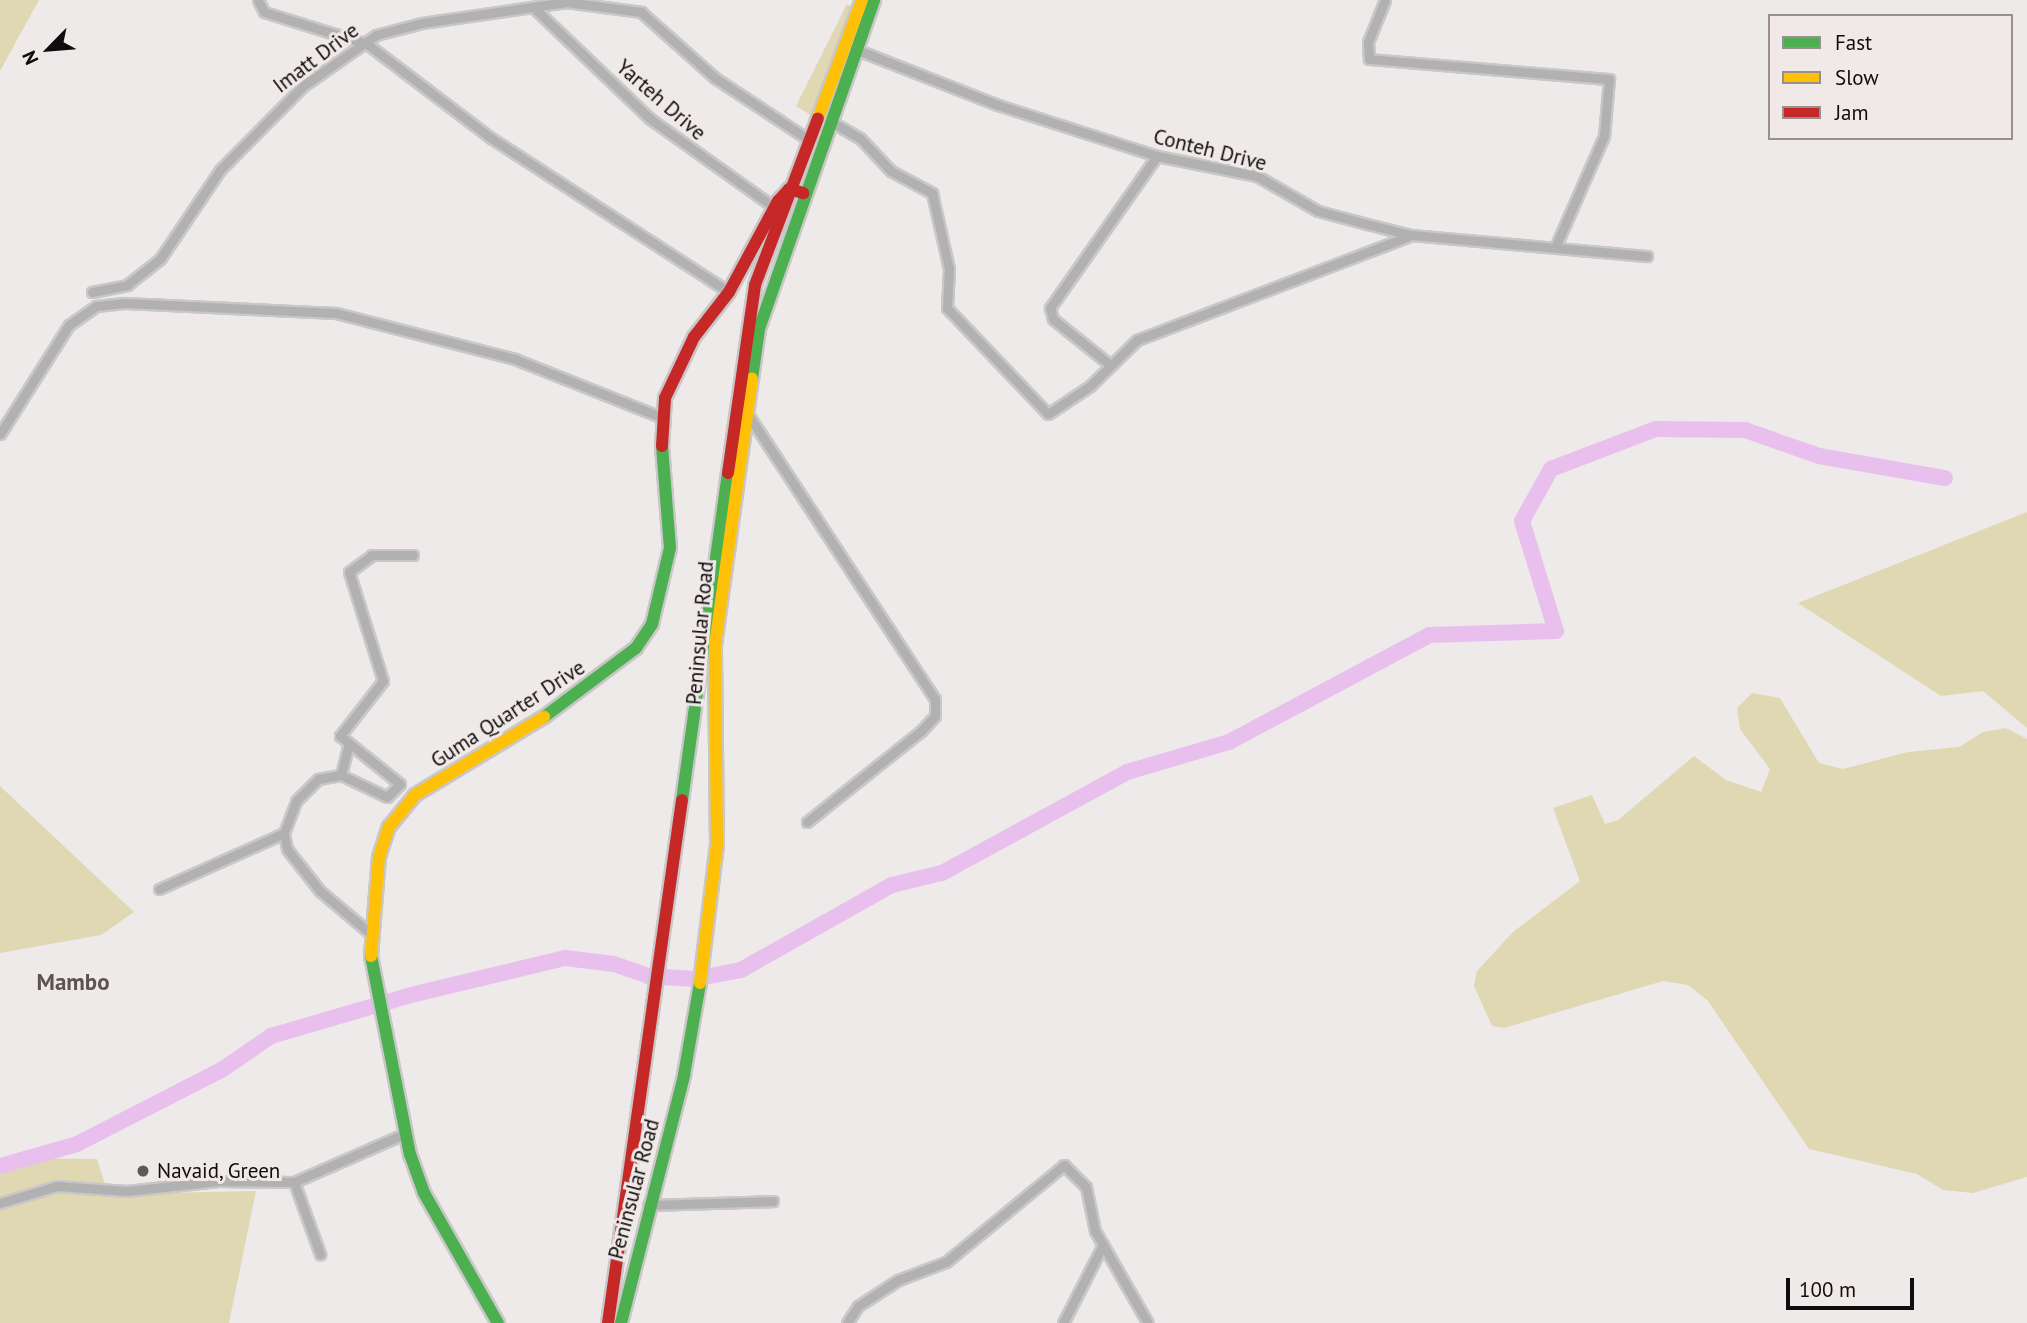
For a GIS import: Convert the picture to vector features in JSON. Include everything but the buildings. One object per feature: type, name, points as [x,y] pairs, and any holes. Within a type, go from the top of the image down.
[{"type":"main road","name":"Peninsular Road","points":[[608,1323],[665,944],[746,335],[755,285],[806,138],[862,0]]},
{"type":"main road","name":"Peninsular Road","points":[[621,1323],[646,1205],[670,1135],[695,1017],[706,946],[717,844],[711,698],[747,413],[768,293],[828,120],[874,0]]},
{"type":"main road","name":"Guma Quarter Drive","points":[[406,1133],[375,985],[371,933],[381,847],[406,805],[575,699],[636,648],[652,624],[670,548],[661,417],[694,337],[729,292],[775,208],[789,189]]},
{"type":"main road","points":[[789,189],[803,193]]},
{"type":"main road","points":[[406,1133],[424,1193],[498,1323]]},
{"type":"street","points":[[258,0],[264,12],[367,44],[491,138],[729,292]]},
{"type":"street","points":[[1385,0],[1368,43],[1369,60],[1609,79],[1604,136],[1557,243]]},
{"type":"street","name":"Imatt Drive","points":[[92,292],[127,285],[160,259],[239,149],[303,86],[367,44],[376,35],[422,23],[566,2],[641,12],[715,78],[806,138]]},
{"type":"street","name":"Yarteh Drive","points":[[533,7],[649,118],[775,208]]},
{"type":"street","name":"Conteh Drive","points":[[856,49],[998,105],[1157,156],[1257,176],[1318,211],[1410,235],[1557,243],[1647,256]]},
{"type":"street","points":[[828,120],[860,138],[891,170],[932,193],[950,270],[947,308],[1041,410],[1054,412],[1109,364],[1159,330],[1410,235]]},
{"type":"street","points":[[1109,364],[1053,319],[1050,308],[1157,156]]},
{"type":"street","points":[[0,434],[69,325],[96,306],[125,303],[336,313],[515,359],[661,417]]},
{"type":"street","points":[[747,413],[933,692],[937,710],[901,748],[807,822]]},
{"type":"street","points":[[371,933],[320,891],[287,849],[284,833],[308,786],[341,775],[387,797],[401,784],[348,746],[342,732],[383,681],[349,572],[372,555],[413,555]]},
{"type":"street","points":[[341,775],[348,746]]},
{"type":"street","points":[[159,889],[284,833]]},
{"type":"street","points":[[0,1203],[57,1186],[127,1191],[294,1182],[406,1133]]},
{"type":"street","points":[[847,1323],[858,1306],[898,1280],[946,1262],[1064,1165],[1086,1186],[1103,1245],[1148,1323]]},
{"type":"street","points":[[294,1182],[320,1254]]},
{"type":"street","points":[[646,1205],[774,1201]]},
{"type":"street","points":[[1063,1323],[1103,1245]]},
{"type":"shaded area","points":[[0,0],[39,0],[0,71]]},
{"type":"shaded area","points":[[847,4],[859,11],[817,119],[796,106]]},
{"type":"shaded area","points":[[2027,512],[2027,728],[1983,691],[1941,696],[1798,603]]},
{"type":"shaded area","points":[[1752,693],[1780,698],[1819,763],[1843,769],[1908,752],[1959,747],[1983,732],[2006,728],[2027,739],[2027,1177],[1973,1193],[1943,1190],[1917,1174],[1809,1149],[1708,1001],[1688,985],[1663,981],[1504,1028],[1492,1026],[1474,986],[1477,971],[1513,932],[1580,881],[1553,808],[1592,795],[1605,824],[1618,820],[1694,756],[1726,780],[1761,792],[1770,769],[1740,729],[1737,708]]},
{"type":"shaded area","points":[[0,786],[134,912],[101,935],[0,953]]},
{"type":"shaded area","points":[[0,1158],[97,1159],[108,1194],[256,1191],[229,1323],[0,1323]]},
{"type":"waterway","points":[[0,1166],[77,1144],[223,1069],[271,1036],[415,994],[565,958],[614,964],[648,976],[695,979],[741,970],[892,885],[942,873],[1127,772],[1229,742],[1429,635],[1556,631],[1522,521],[1551,469],[1656,429],[1745,430],[1819,456],[1945,478]]},
{"type":"traffic: fast","points":[[752,379],[759,329],[874,0]]},
{"type":"traffic: fast","points":[[544,717],[636,648],[652,624],[670,548],[662,446]]},
{"type":"traffic: fast","points":[[682,800],[728,473]]},
{"type":"traffic: fast","points":[[371,956],[410,1154],[424,1193],[498,1323]]},
{"type":"traffic: fast","points":[[621,1323],[684,1075],[700,983]]},
{"type":"traffic: slow","points":[[818,118],[862,0]]},
{"type":"traffic: slow","points":[[700,983],[717,844],[715,645],[752,379]]},
{"type":"traffic: slow","points":[[371,956],[379,857],[389,827],[415,795],[544,717]]},
{"type":"traffic: jam","points":[[728,473],[755,285],[818,118]]},
{"type":"traffic: jam","points":[[662,446],[665,398],[694,337],[729,292],[778,201],[789,189],[803,193]]},
{"type":"traffic: jam","points":[[608,1323],[682,800]]},
{"type":"place","name":"Navaid, Green","points":[[143,1171]]},
{"type":"district","name":"Mambo","points":[[73,982]]}]
